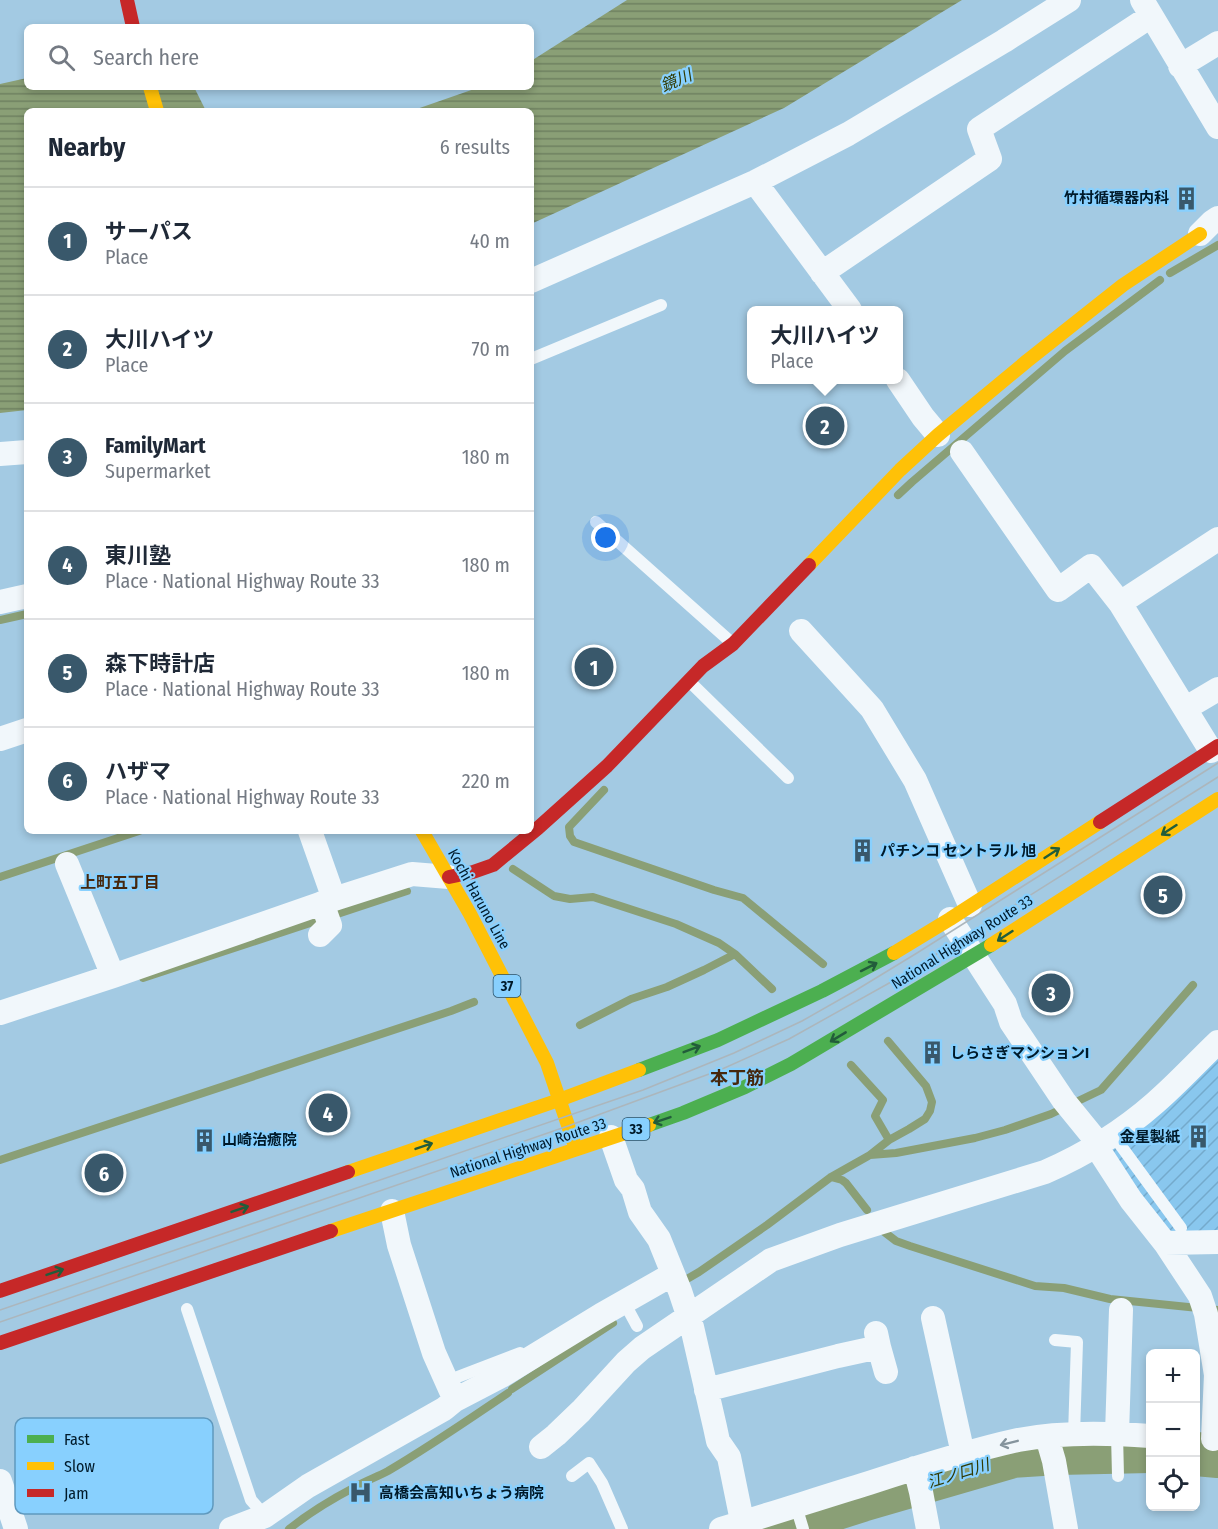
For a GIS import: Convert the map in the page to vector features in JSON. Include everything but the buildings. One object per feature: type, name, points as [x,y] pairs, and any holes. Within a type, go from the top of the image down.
[{"type":"main road","points":[[127,0],[132,24]]},
{"type":"main road","points":[[151,90],[156,108]]},
{"type":"main road","points":[[534,831],[607,766],[702,666],[733,644],[900,470],[938,435],[1123,285],[1209,233]]},
{"type":"main road","name":"National Highway Route 33","points":[[0,1291],[559,1100],[718,1040],[881,961],[1214,748]]},
{"type":"main road","name":"National Highway Route 33","points":[[0,1343],[683,1113],[745,1087],[791,1064],[974,956],[1218,799]]},
{"type":"main road","name":"Kochi Haruno Line","points":[[424,834],[470,914],[547,1064],[576,1149]]},
{"type":"main road","points":[[449,878],[493,865],[531,834]]},
{"type":"street","points":[[534,279],[755,182],[848,134],[1069,0]]},
{"type":"street","points":[[822,273],[990,159],[980,129],[1146,8],[1218,127]]},
{"type":"street","points":[[1180,66],[1218,43]]},
{"type":"street","points":[[755,182],[847,306]]},
{"type":"street","points":[[1209,233],[1212,222],[1218,218]]},
{"type":"street","points":[[901,384],[938,435]]},
{"type":"street","points":[[0,454],[24,452]]},
{"type":"street","points":[[962,452],[1058,590],[1091,566],[1120,603],[1214,748]]},
{"type":"street","points":[[1120,603],[1218,539]]},
{"type":"street","points":[[0,602],[24,597]]},
{"type":"street","points":[[801,631],[872,709],[909,770],[970,905]]},
{"type":"street","points":[[1186,708],[1218,689]]},
{"type":"street","points":[[0,740],[24,731]]},
{"type":"street","points":[[311,834],[327,915]]},
{"type":"street","points":[[67,864],[113,976]]},
{"type":"street","points":[[0,1012],[113,976],[327,915],[412,874],[449,878]]},
{"type":"street","points":[[950,919],[1005,1004],[1011,1022],[1068,1107],[1103,1142],[1131,1200],[1173,1236],[1204,1302],[1216,1375],[1209,1439]]},
{"type":"street","points":[[541,1447],[581,1411],[642,1348],[771,1260],[840,1235],[1045,1172],[1067,1162],[1103,1142],[1154,1104],[1218,1042]]},
{"type":"street","points":[[611,1137],[640,1212],[659,1239],[689,1317],[718,1441],[729,1457],[740,1512],[732,1526]]},
{"type":"street","points":[[231,1529],[265,1516],[308,1486],[444,1409],[451,1391],[430,1342],[399,1245],[392,1210]]},
{"type":"street","points":[[1173,1236],[1218,1242]]},
{"type":"street","points":[[451,1391],[503,1375],[624,1302],[676,1281]]},
{"type":"street","points":[[1117,1437],[1121,1310]]},
{"type":"street","points":[[933,1318],[963,1454]]},
{"type":"street","points":[[706,1390],[878,1340],[886,1372]]},
{"type":"street","points":[[732,1526],[796,1506],[917,1478],[963,1454],[1020,1440],[1050,1447],[1074,1435],[1146,1436]]},
{"type":"street","points":[[1050,1447],[1066,1529]]},
{"type":"street","points":[[917,1478],[928,1529]]},
{"type":"street","points":[[0,1480],[16,1529]]},
{"type":"lane","points":[[534,358],[661,305]]},
{"type":"lane","points":[[596,522],[733,644]]},
{"type":"lane","points":[[688,681],[788,778]]},
{"type":"lane","points":[[624,1302],[636,1326]]},
{"type":"lane","points":[[187,1309],[251,1500],[265,1516]]},
{"type":"lane","points":[[1055,1340],[1077,1342],[1074,1435]]},
{"type":"lane","points":[[451,1391],[521,1353]]},
{"type":"lane","points":[[1117,1437],[1118,1476]]},
{"type":"lane","points":[[572,1476],[590,1463],[602,1483],[622,1529]]},
{"type":"lane","points":[[796,1506],[803,1529]]},
{"type":"shaded area","points":[[1218,1051],[1218,1237],[1183,1239],[1164,1229],[1107,1148]]},
{"type":"water","name":"鏡川","points":[[627,0],[962,0],[784,108],[534,223],[534,108],[420,108],[471,90],[534,90],[534,59]]},
{"type":"water","points":[[24,79],[24,90],[196,90],[204,108],[24,108],[24,410],[0,413],[0,84]]},
{"type":"waterway","points":[[1170,273],[1218,245]]},
{"type":"waterway","points":[[898,495],[1065,351],[1160,280]]},
{"type":"waterway","points":[[0,620],[24,615]]},
{"type":"waterway","points":[[604,790],[569,827],[570,836],[574,842],[743,898],[823,964]]},
{"type":"waterway","points":[[0,877],[130,834]]},
{"type":"waterway","points":[[513,869],[554,896],[570,899],[593,897],[676,924],[719,943],[735,954]]},
{"type":"waterway","points":[[143,978],[407,891]]},
{"type":"waterway","points":[[580,1025],[631,999],[667,987],[735,954],[772,989]]},
{"type":"waterway","points":[[680,1283],[767,1225],[831,1177],[870,1155],[896,1153],[1005,1130],[1051,1114],[1101,1090],[1193,985]]},
{"type":"waterway","points":[[0,1160],[474,1002]]},
{"type":"waterway","points":[[870,1155],[889,1140],[925,1119],[932,1102],[926,1086],[888,1041]]},
{"type":"waterway","points":[[851,1065],[883,1100],[875,1116],[889,1140]]},
{"type":"waterway","points":[[831,1177],[846,1183],[867,1210]]},
{"type":"waterway","points":[[883,1231],[896,1241],[1035,1286],[1064,1288],[1110,1299],[1218,1310]]},
{"type":"waterway","points":[[512,1389],[613,1323]]},
{"type":"waterway","points":[[289,1529],[329,1501],[388,1471],[508,1393]]},
{"type":"waterway","name":"江ノ口川","points":[[771,1529],[1013,1456],[1146,1451]]},
{"type":"waterway","name":"江ノ口川","points":[[1200,1454],[1218,1456]]},
{"type":"tram line","points":[[0,1310],[643,1090],[734,1053],[802,1021],[853,992],[1218,763]]},
{"type":"tram line","points":[[0,1322],[568,1126],[720,1070],[789,1039],[900,977],[1218,777]]},
{"type":"traffic: fast","points":[[649,1125],[745,1087],[791,1064],[991,945]]},
{"type":"traffic: fast","points":[[639,1070],[718,1040],[822,991],[894,953]]},
{"type":"traffic: slow","points":[[151,90],[156,108]]},
{"type":"traffic: slow","points":[[809,565],[900,470],[938,435],[1123,285],[1200,234]]},
{"type":"traffic: slow","points":[[991,945],[1218,799]]},
{"type":"traffic: slow","points":[[894,953],[1100,822]]},
{"type":"traffic: slow","points":[[424,834],[470,914],[547,1063],[576,1149]]},
{"type":"traffic: slow","points":[[348,1172],[559,1100],[639,1070]]},
{"type":"traffic: slow","points":[[331,1231],[649,1125]]},
{"type":"traffic: jam","points":[[127,0],[132,24]]},
{"type":"traffic: jam","points":[[534,831],[607,766],[703,666],[733,644],[809,565]]},
{"type":"traffic: jam","points":[[1100,822],[1218,746]]},
{"type":"traffic: jam","points":[[449,877],[493,865],[531,834]]},
{"type":"traffic: jam","points":[[0,1291],[348,1172]]},
{"type":"traffic: jam","points":[[0,1343],[331,1231]]},
{"type":"place","name":"竹村循環器内科","points":[[1187,198]]},
{"type":"place","name":"大川ハイツ","points":[[825,426]]},
{"type":"place","name":"サーパス","points":[[594,667]]},
{"type":"place","name":"パチンコ セントラル 旭","points":[[862,851]]},
{"type":"place","name":"森下時計店","points":[[1163,895]]},
{"type":"place","name":"FamilyMart","points":[[1051,993]]},
{"type":"place","name":"しらさぎマンションI","points":[[932,1053]]},
{"type":"place","name":"東川塾","points":[[328,1113]]},
{"type":"place","name":"金星製紙","points":[[1198,1137]]},
{"type":"place","name":"山崎治癒院","points":[[204,1140]]},
{"type":"place","name":"ハザマ","points":[[104,1173]]},
{"type":"place","name":"高橋会高知いちょう病院","points":[[361,1493]]},
{"type":"district","name":"上町五丁目","points":[[120,882]]},
{"type":"district","name":"本丁筋","points":[[737,1078]]}]
